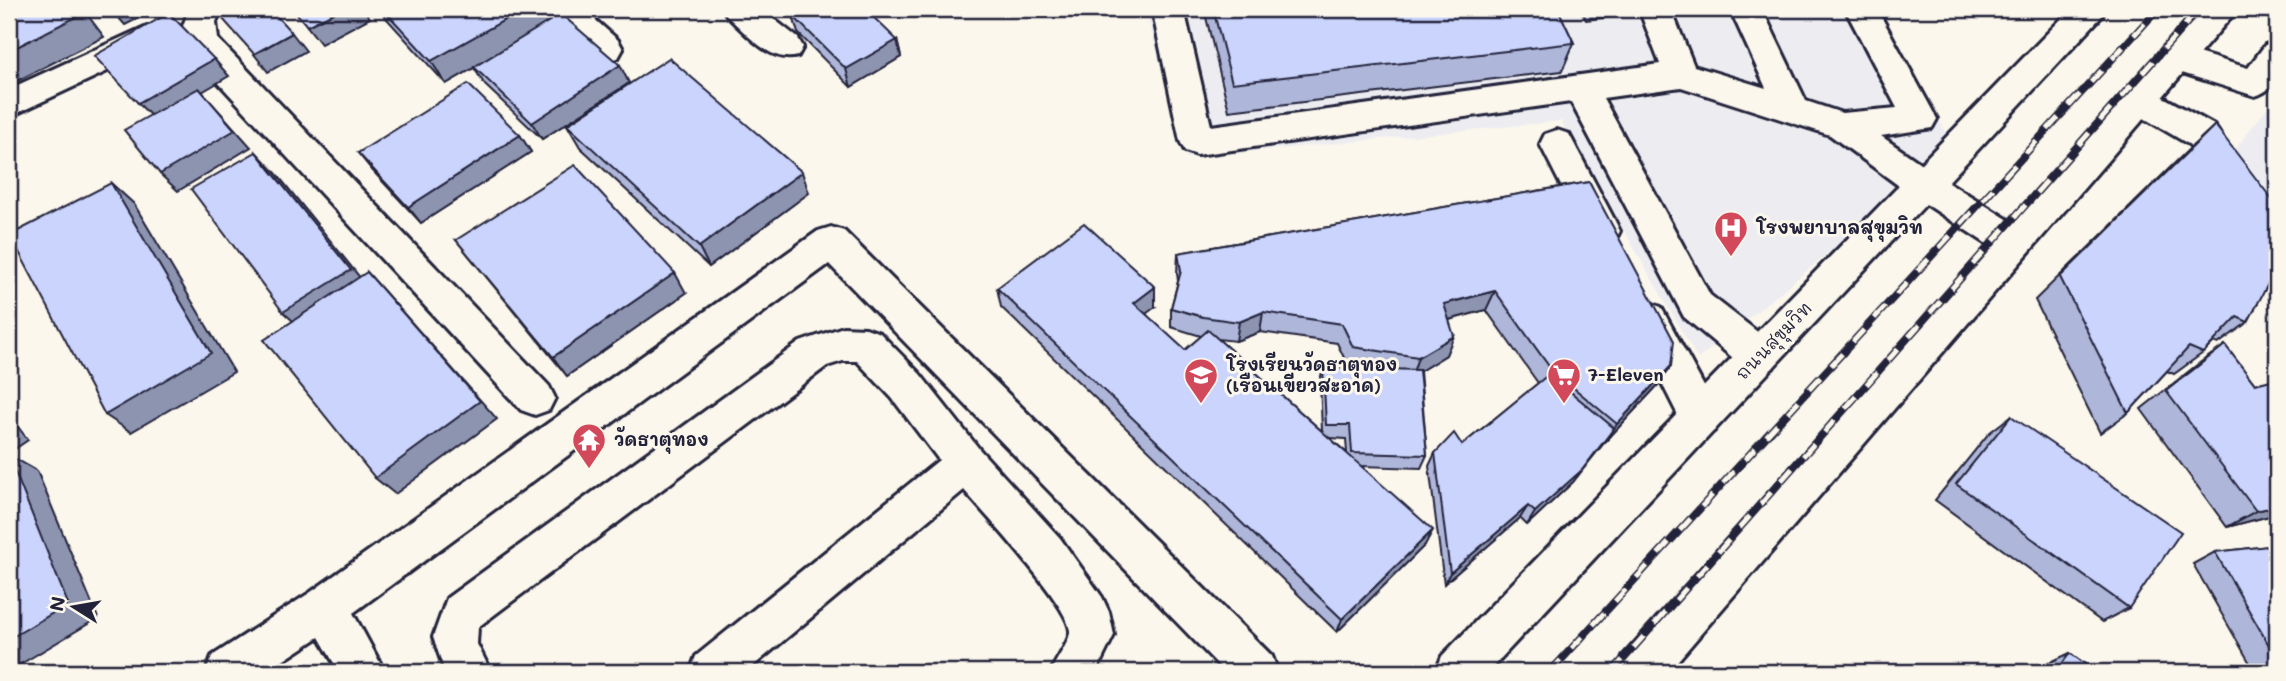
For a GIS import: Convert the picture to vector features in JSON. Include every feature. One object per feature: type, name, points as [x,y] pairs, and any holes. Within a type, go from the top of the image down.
[{"type":"main road","points":[[564,9],[607,49]]},
{"type":"main road","points":[[739,9],[786,47]]},
{"type":"main road","points":[[1168,9],[1197,142],[1681,74],[1842,126],[1923,184],[2015,244]]},
{"type":"main road","points":[[1655,9],[1681,74]]},
{"type":"main road","points":[[1746,9],[1793,110]]},
{"type":"main road","points":[[1842,126],[1920,120],[1861,9]]},
{"type":"main road","name":"ถนนสุขุมวิท","points":[[1458,672],[2090,9]]},
{"type":"main road","points":[[1639,672],[2222,9]]},
{"type":"main road","points":[[9,104],[204,10]]},
{"type":"main road","points":[[204,10],[197,28],[204,45],[535,398]]},
{"type":"main road","points":[[2178,58],[2266,85],[2277,54]]},
{"type":"main road","points":[[1581,88],[1697,306],[1759,356]]},
{"type":"main road","points":[[2142,101],[2202,135],[2277,258]]},
{"type":"main road","points":[[1557,144],[1567,193],[1625,275],[1700,418]]},
{"type":"main road","points":[[228,672],[326,607],[831,242],[1256,672]]},
{"type":"main road","points":[[469,672],[456,650],[453,632],[461,613],[814,354],[843,344],[866,345],[906,386],[966,463],[1045,552],[1087,612],[1092,635],[1073,672]]},
{"type":"main road","points":[[712,672],[966,463]]},
{"type":"main road","points":[[326,607],[363,672]]},
{"type":"shaded area","name":"โรงพยาบาลสุขุมวิท","points":[[1145,9],[1879,9],[1955,150],[1698,359],[1561,121],[1187,158]]},
{"type":"shaded area","points":[[2277,95],[2277,227],[2230,156]]},
{"type":"building","points":[[9,9],[78,9],[82,14],[9,51]]},
{"type":"building","points":[[214,9],[270,9],[292,33],[254,54]]},
{"type":"building","points":[[293,9],[341,9],[307,26]]},
{"type":"building","points":[[383,9],[524,9],[431,61]]},
{"type":"building","points":[[805,9],[865,9],[897,40],[846,69],[793,16]]},
{"type":"building","points":[[1213,9],[1558,9],[1574,43],[1232,83]]},
{"type":"building","points":[[169,13],[214,59],[138,103],[94,56]]},
{"type":"building","points":[[561,14],[620,65],[532,123],[474,67]]},
{"type":"building","points":[[669,58],[802,172],[699,247],[567,125]]},
{"type":"building","points":[[468,84],[520,135],[408,207],[358,153]]},
{"type":"building","points":[[199,88],[235,130],[160,174],[124,130]]},
{"type":"building","points":[[2215,125],[2277,206],[2277,267],[2248,322],[2237,317],[2203,353],[2189,347],[2128,413],[2060,277]]},
{"type":"building","points":[[256,152],[351,270],[283,312],[191,189]]},
{"type":"building","points":[[575,165],[675,273],[553,357],[456,240]]},
{"type":"building","points":[[1589,182],[1674,341],[1671,366],[1617,424],[1551,369],[1495,291],[1444,304],[1454,336],[1418,357],[1353,347],[1342,324],[1263,312],[1239,322],[1203,317],[1171,308],[1181,271],[1178,253]]},
{"type":"building","points":[[111,183],[211,353],[105,415],[10,235]]},
{"type":"building","points":[[1084,223],[1155,287],[1134,303],[1185,350],[1208,330],[1433,530],[1342,619],[997,288]]},
{"type":"building","points":[[367,272],[480,401],[375,478],[264,340]]},
{"type":"building","points":[[2225,345],[2255,384],[2275,379],[2277,382],[2277,506],[2256,511],[2166,391]]},
{"type":"building","points":[[1323,367],[1419,370],[1427,455],[1352,453],[1350,425],[1326,425]]},
{"type":"building","points":[[1549,374],[1614,428],[1582,470],[1535,512],[1528,506],[1450,573],[1435,453],[1454,433],[1462,445]]},
{"type":"building","points":[[2011,416],[2181,532],[2129,608],[1956,484]]},
{"type":"building","points":[[9,457],[68,604],[9,639]]},
{"type":"building","points":[[2277,545],[2277,659],[2215,552]]},
{"type":"building","points":[[2070,653],[2096,672],[2056,672]]},
{"type":"railway","points":[[1550,672],[2158,9]]},
{"type":"railway","points":[[1612,672],[2199,9]]},
{"type":"place","name":"โรงพยาบาลสุขุมวิท","points":[[1731,258]]},
{"type":"place","name":"โรงเรียนวัดธาตุทอง (เรือนเขียวสะอาด)","points":[[1201,405]]},
{"type":"place","name":"7-Eleven","points":[[1564,405]]},
{"type":"place","name":"วัดธาตุทอง","points":[[589,470]]}]
